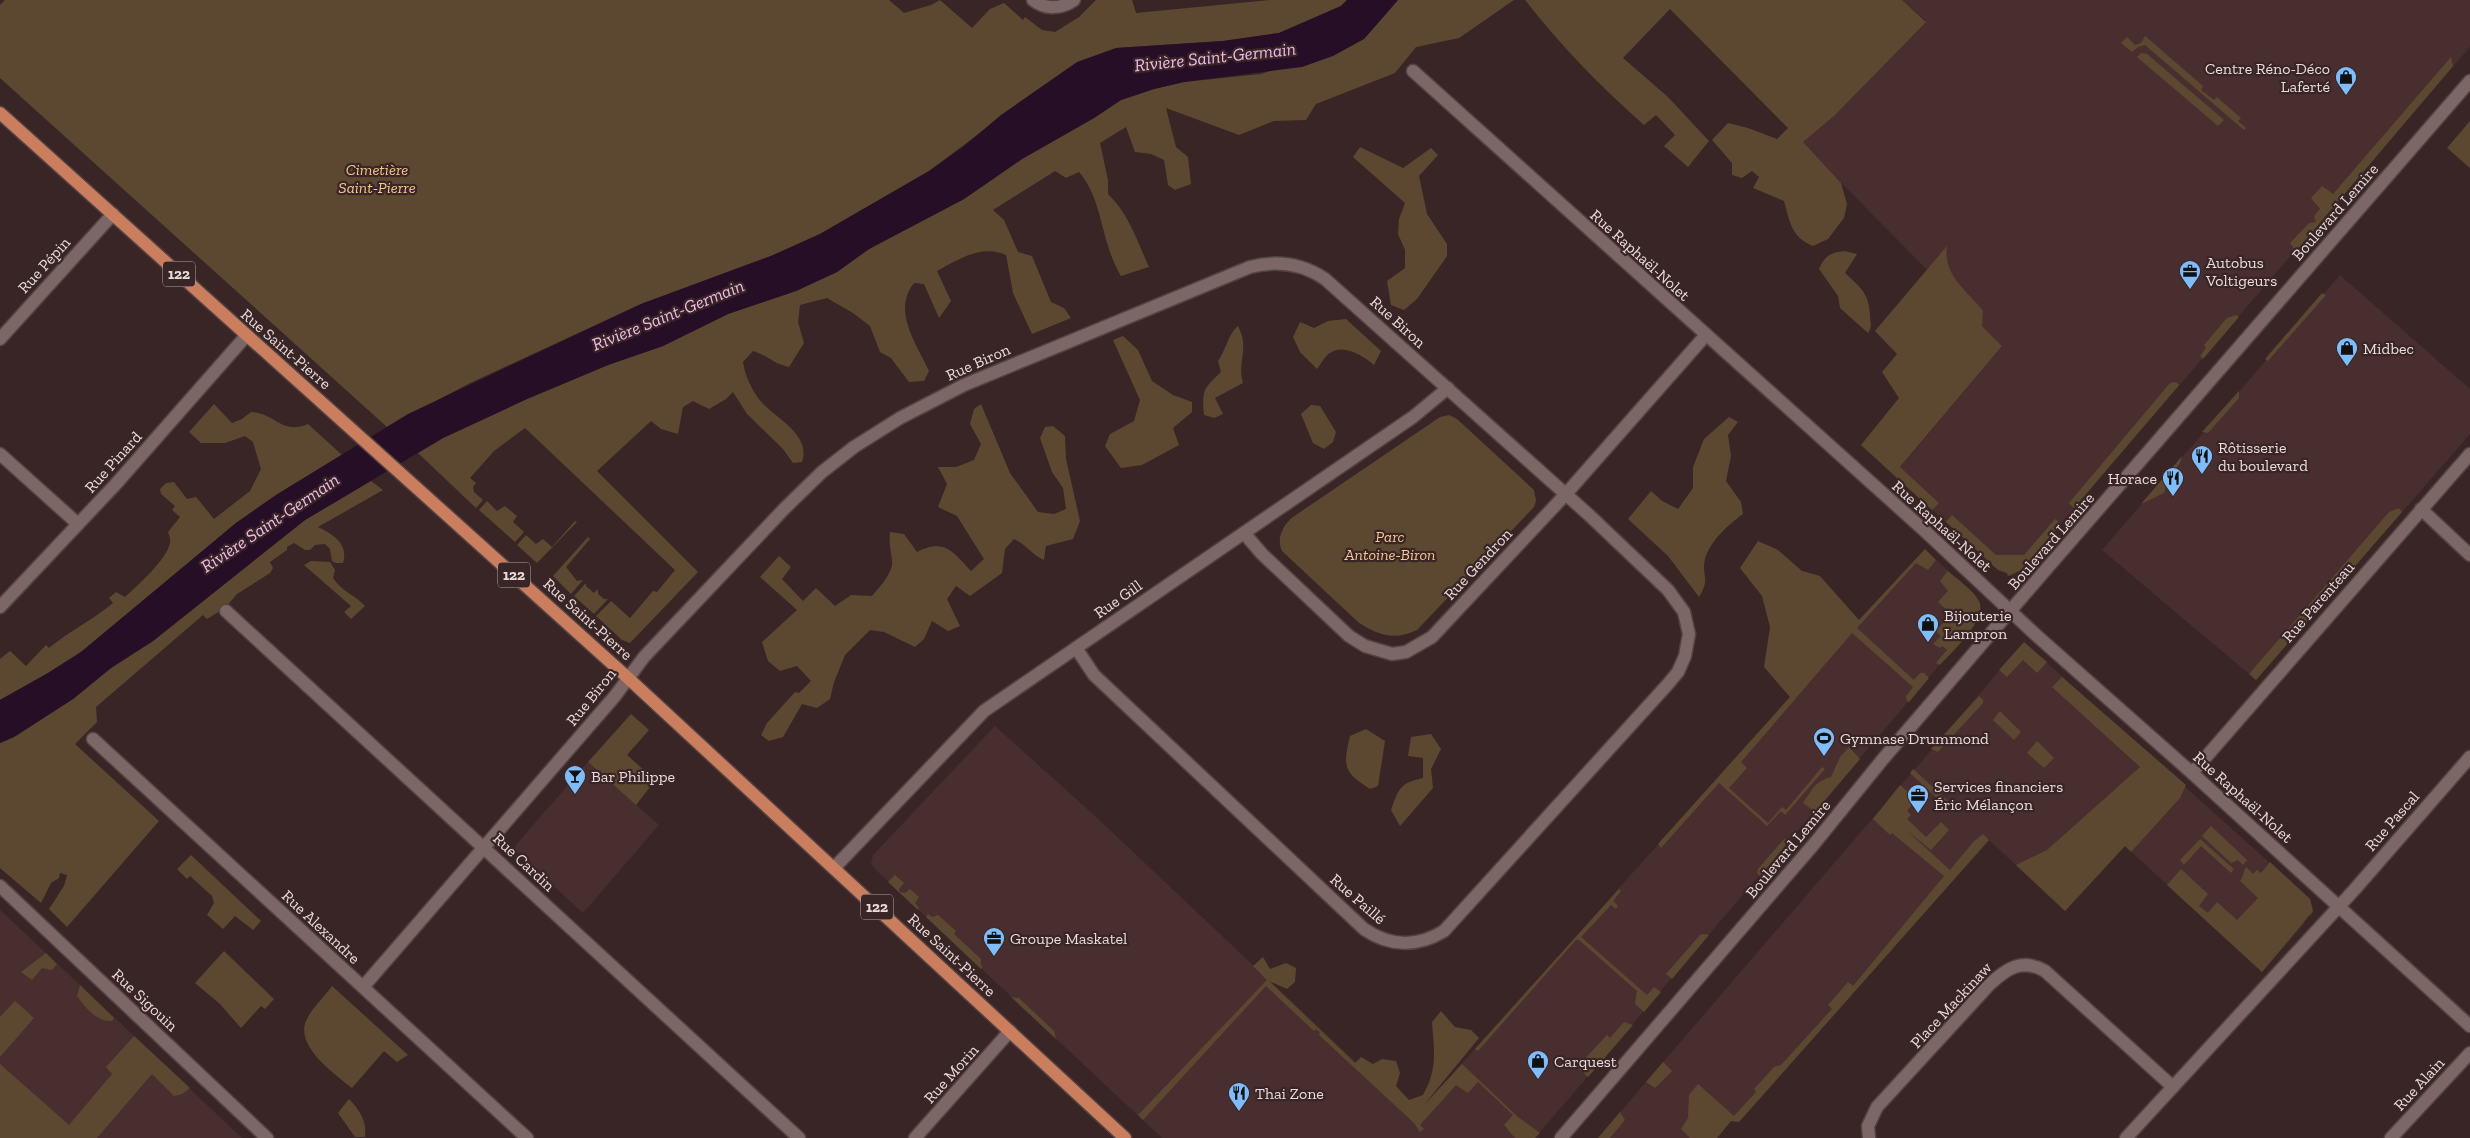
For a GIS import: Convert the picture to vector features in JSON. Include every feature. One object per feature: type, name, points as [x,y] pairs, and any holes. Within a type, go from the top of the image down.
[{"type":"main road","name":"Rue Saint-Pierre","points":[[0,113],[628,678],[1125,1138]]},
{"type":"street","points":[[1033,0],[1052,8],[1067,5],[1074,0]]},
{"type":"street","name":"Rue Raphaël-Nolet","points":[[1413,71],[1705,336],[1926,532],[2010,611],[2192,773],[2470,1026]]},
{"type":"street","name":"Boulevard Lemire","points":[[1565,1137],[1814,844],[1888,753],[2470,81]]},
{"type":"street","name":"Rue Pépin","points":[[0,339],[113,214]]},
{"type":"street","name":"Rue Biron","points":[[363,987],[615,696],[644,657],[822,472],[854,447],[900,418],[964,385],[1250,266],[1264,263],[1283,263],[1314,272],[1339,291],[1448,388],[1668,590],[1684,612],[1689,634]]},
{"type":"street","name":"Rue Pinard","points":[[0,607],[78,524],[246,336]]},
{"type":"street","name":"Rue Gendron","points":[[1244,533],[1262,554],[1349,636],[1365,646],[1392,654],[1406,652],[1432,637],[1565,495],[1705,336]]},
{"type":"street","name":"Rue Gill","points":[[834,868],[974,720],[996,702],[1413,417],[1448,388]]},
{"type":"street","points":[[0,454],[78,524]]},
{"type":"street","name":"Rue Parenteau","points":[[2192,773],[2420,509],[2470,454]]},
{"type":"street","points":[[2420,509],[2470,555]]},
{"type":"street","name":"Rue Cardin","points":[[226,611],[799,1138]]},
{"type":"street","name":"Rue Paillé","points":[[1076,648],[1094,676],[1364,929],[1376,937],[1388,941],[1411,943],[1423,942],[1444,931],[1668,684],[1678,672],[1685,656],[1689,634]]},
{"type":"street","name":"Rue Alexandre","points":[[93,739],[527,1138]]},
{"type":"street","name":"Rue Pascal","points":[[2339,907],[2470,757]]},
{"type":"street","name":"Rue Sigouin","points":[[0,886],[267,1138]]},
{"type":"street","points":[[2126,1138],[2339,907]]},
{"type":"street","name":"Place Mackinaw","points":[[1869,1138],[1868,1126],[1877,1107],[1989,985],[2006,970],[2015,965],[2036,966],[2045,971],[2174,1087]]},
{"type":"street","name":"Rue Morin","points":[[916,1138],[1010,1031]]},
{"type":"street","name":"Rue Alain","points":[[2391,1138],[2470,1053]]},
{"type":"shaded area","points":[[1902,0],[2470,0],[2470,47],[2021,570],[2008,576],[2007,573],[1995,567],[1894,475],[2002,346],[1802,143],[1926,21]]},
{"type":"shaded area","points":[[2340,275],[2470,389],[2470,434],[2256,680],[2102,550]]},
{"type":"shaded area","points":[[1925,549],[1977,598],[1981,610],[1978,620],[1535,1138],[1162,1138],[871,864],[873,855],[995,726],[1094,815],[1414,1117],[1850,630]]},
{"type":"shaded area","points":[[2024,642],[2310,899],[2313,911],[2311,916],[2308,915],[2303,925],[2262,972],[2125,846],[2065,911],[1989,840],[1739,1122],[1731,1121],[1717,1138],[1598,1138]]},
{"type":"shaded area","points":[[588,762],[659,825],[583,913],[515,850],[516,845]]},
{"type":"shaded area","points":[[0,910],[242,1138],[18,1138],[0,1120]]},
{"type":"green space","name":"Cimetière Saint-Pierre","points":[[5,0],[889,0],[904,13],[931,5],[940,0],[972,28],[990,9],[1004,3],[1023,20],[1025,17],[1042,30],[1055,32],[1079,17],[1096,0],[1132,0],[1136,13],[1270,0],[1347,0],[1341,6],[1279,33],[1223,41],[1116,48],[1037,90],[929,171],[820,234],[771,256],[641,304],[468,384],[387,427],[0,78],[0,5]]},
{"type":"green space","points":[[1398,0],[1514,0],[1459,38],[1416,47],[1395,73],[1316,104],[1306,120],[1274,121],[1239,135],[1166,108],[1176,147],[1188,157],[1191,184],[1175,190],[1168,185],[1164,160],[1151,154],[1135,152],[1126,127],[1100,143],[1108,180],[1108,194],[1122,210],[1149,267],[1121,276],[1109,250],[1093,195],[1079,172],[1066,178],[1055,171],[993,210],[1004,220],[1018,252],[1032,256],[1051,302],[1064,308],[1071,318],[1032,334],[1013,293],[1006,255],[988,251],[979,252],[962,258],[937,271],[951,301],[939,318],[924,284],[914,283],[908,294],[905,305],[908,327],[929,371],[924,381],[909,382],[891,358],[880,352],[870,326],[853,313],[827,298],[800,305],[798,322],[804,343],[789,367],[753,351],[743,362],[748,380],[758,398],[789,426],[801,442],[804,452],[802,462],[793,463],[783,449],[747,414],[733,392],[726,399],[709,409],[693,401],[683,407],[678,434],[661,429],[651,421],[597,471],[698,572],[630,643],[622,640],[596,616],[611,601],[630,618],[653,591],[657,592],[675,570],[525,428],[494,451],[470,478],[476,483],[473,487],[474,492],[483,500],[476,508],[418,453],[443,438],[527,399],[608,365],[663,346],[728,314],[796,291],[837,272],[869,249],[964,199],[1022,159],[1094,118],[1121,100],[1154,89],[1184,82],[1261,74],[1364,39]]},
{"type":"green space","points":[[1525,0],[1902,0],[1926,22],[1835,115],[1803,142],[1841,183],[1847,204],[1844,218],[1828,239],[1813,246],[1800,238],[1792,228],[1784,201],[1753,188],[1759,177],[1752,171],[1742,178],[1732,175],[1732,163],[1712,140],[1728,123],[1777,139],[1788,128],[1670,9],[1623,58],[1668,97],[1709,141],[1688,167],[1664,146],[1675,135],[1656,115],[1644,125],[1581,65]]},
{"type":"green space","points":[[2145,36],[2203,86],[2201,90],[2214,100],[2217,97],[2241,118],[2238,121],[2246,128],[2244,130],[2145,45],[2138,47],[2132,52],[2121,43],[2127,37],[2135,45],[2141,43]]},
{"type":"green space","points":[[2141,53],[2147,54],[2224,120],[2218,126],[2137,57]]},
{"type":"green space","points":[[2451,57],[2453,66],[2297,250],[2294,249],[2290,243],[2309,223],[2316,222],[2314,216],[2320,209],[2311,198],[2322,186],[2333,194]]},
{"type":"green space","points":[[2470,121],[2470,168],[2447,148]]},
{"type":"green space","points":[[1360,147],[1403,168],[1431,148],[1438,155],[1419,176],[1427,214],[1447,244],[1447,256],[1417,299],[1404,310],[1391,305],[1387,281],[1405,268],[1405,250],[1398,234],[1399,219],[1405,203],[1353,157]]},
{"type":"green space","points":[[1947,246],[1947,257],[1952,274],[1983,311],[1982,326],[2002,346],[1900,467],[1939,503],[1932,510],[1861,445],[1899,398],[1882,372],[1897,354],[1875,331]]},
{"type":"green space","points":[[1844,251],[1857,254],[1845,273],[1863,291],[1868,301],[1871,324],[1868,333],[1840,308],[1838,296],[1819,269],[1828,256]]},
{"type":"green space","points":[[2322,293],[2326,295],[2268,361],[2265,359]]},
{"type":"green space","points":[[2236,315],[2239,317],[2203,359],[2200,356],[2206,348],[2204,345],[2227,318]]},
{"type":"green space","points":[[1346,319],[1381,351],[1374,365],[1353,352],[1341,349],[1328,354],[1317,369],[1300,352],[1293,337],[1300,322],[1314,328],[1328,321]]},
{"type":"green space","points":[[1238,326],[1243,341],[1241,367],[1243,383],[1215,398],[1223,414],[1214,418],[1204,415],[1203,400],[1205,390],[1210,382],[1221,372],[1218,361],[1232,333]]},
{"type":"green space","points":[[1123,336],[1138,350],[1152,381],[1173,395],[1192,402],[1192,412],[1173,428],[1179,445],[1142,465],[1121,468],[1105,446],[1110,434],[1134,421],[1140,400],[1113,340]]},
{"type":"green space","points":[[2176,382],[2179,385],[2074,508],[2069,503],[2170,383]]},
{"type":"green space","points":[[2239,391],[2239,398],[2208,433],[2202,432]]},
{"type":"green space","points":[[214,404],[232,423],[242,419],[251,412],[267,416],[285,426],[299,427],[308,424],[342,455],[276,495],[236,523],[81,652],[0,700],[0,659],[10,651],[26,666],[46,645],[49,648],[113,603],[109,598],[116,592],[125,597],[158,564],[170,543],[168,532],[180,517],[172,510],[175,506],[161,494],[160,489],[166,483],[174,482],[187,499],[196,497],[214,519],[250,491],[261,469],[253,442],[245,436],[225,443],[201,443],[189,432]]},
{"type":"green space","points":[[981,404],[1010,473],[1038,512],[1054,514],[1066,509],[1063,488],[1052,472],[1040,438],[1045,427],[1053,426],[1065,436],[1066,459],[1080,521],[1073,539],[1046,546],[1044,560],[1014,539],[1005,549],[1002,573],[970,596],[956,586],[947,599],[960,626],[948,631],[932,621],[924,639],[915,647],[884,632],[870,630],[845,655],[834,682],[830,699],[817,708],[802,704],[783,737],[769,741],[761,735],[767,723],[795,692],[799,693],[811,681],[797,666],[780,671],[768,661],[762,642],[797,610],[760,577],[779,556],[791,567],[782,579],[803,601],[816,588],[835,606],[851,595],[872,596],[884,582],[891,569],[890,532],[904,534],[917,552],[935,546],[948,549],[971,571],[984,559],[957,516],[938,507],[947,484],[938,467],[956,467],[974,460],[981,444],[970,424],[974,409]]},
{"type":"green space","points":[[1311,405],[1320,406],[1336,432],[1333,442],[1324,449],[1313,443],[1301,414]]},
{"type":"green space","name":"Parc Antoine-Biron","points":[[1449,415],[1457,419],[1534,490],[1536,501],[1534,507],[1417,630],[1394,636],[1379,633],[1358,622],[1282,551],[1280,537],[1286,524],[1293,517],[1440,417]]},
{"type":"green space","points":[[1729,417],[1738,422],[1728,435],[1731,456],[1726,481],[1741,502],[1743,514],[1720,534],[1707,552],[1704,565],[1705,581],[1703,591],[1699,597],[1668,556],[1628,519],[1651,491],[1662,501],[1678,509],[1693,488],[1693,467],[1704,439]]},
{"type":"green space","points":[[2182,456],[2180,463],[2168,480],[2164,493],[2141,504]]},
{"type":"green space","points":[[371,481],[383,490],[318,527],[338,540],[344,550],[343,563],[332,561],[330,549],[325,544],[315,545],[310,550],[305,550],[294,543],[287,547],[287,550],[270,562],[273,568],[270,573],[237,594],[225,608],[207,619],[203,615],[96,707],[97,722],[75,744],[159,821],[67,927],[49,909],[64,886],[67,875],[60,873],[59,878],[51,883],[41,903],[0,868],[0,743],[14,737],[73,699],[111,668],[153,641],[305,520]]},
{"type":"green space","points":[[487,501],[497,511],[505,506],[517,516],[513,522],[524,532],[515,542],[479,510]]},
{"type":"green space","points":[[2399,508],[2402,512],[2256,680],[2249,674],[2389,512]]},
{"type":"green space","points":[[1952,515],[1996,555],[2024,555],[2055,519],[2061,524],[2021,570],[2008,576],[2007,573],[1998,570],[1946,522]]},
{"type":"green space","points":[[575,521],[577,522],[537,563],[517,545],[526,535],[536,544],[543,539],[552,547]]},
{"type":"green space","points":[[588,537],[590,539],[566,567],[577,581],[583,580],[571,594],[553,576]]},
{"type":"green space","points":[[1758,541],[1778,550],[1802,571],[1820,576],[1859,620],[1925,549],[1936,560],[1928,570],[1916,563],[1857,628],[1914,680],[1920,673],[1924,673],[1929,678],[1909,702],[1907,701],[1906,696],[1913,687],[1852,633],[1741,762],[1747,768],[1729,788],[1768,823],[1782,807],[1786,810],[1822,767],[1825,769],[1785,815],[1781,811],[1767,826],[1719,783],[1661,848],[1658,844],[1790,697],[1764,667],[1770,627],[1762,596],[1740,568]]},
{"type":"green space","points":[[311,561],[330,562],[335,570],[333,578],[336,582],[365,606],[351,619],[344,612],[351,606],[304,565]]},
{"type":"green space","points":[[1948,571],[1973,593],[1979,601],[1980,608],[1974,626],[1940,665],[1936,663],[1947,650],[1942,646],[1940,648],[1933,644],[1941,636],[1936,631],[1951,614],[1938,602],[1948,591],[1940,581]]},
{"type":"green space","points":[[586,583],[586,586],[594,593],[598,589],[598,594],[604,599],[608,599],[594,614],[574,596]]},
{"type":"green space","points":[[2024,642],[2047,662],[2037,673],[2023,660],[2007,677],[1999,670]]},
{"type":"green space","points":[[2062,677],[2186,785],[2180,798],[2131,852],[2125,846],[2065,911],[2016,865],[2047,850],[2140,767],[2052,687]]},
{"type":"green space","points":[[1979,696],[1983,703],[1938,752],[1931,749]]},
{"type":"green space","points":[[2000,711],[2021,732],[2014,740],[1993,720]]},
{"type":"green space","points":[[631,714],[649,730],[627,755],[646,772],[641,777],[650,787],[636,805],[588,762]]},
{"type":"green space","points":[[1366,729],[1385,741],[1378,786],[1370,789],[1350,773],[1346,761],[1350,736]]},
{"type":"green space","points":[[1431,734],[1441,749],[1431,769],[1433,788],[1400,826],[1391,810],[1396,796],[1401,788],[1409,782],[1423,778],[1423,758],[1408,756],[1411,737]]},
{"type":"green space","points":[[2037,741],[2054,758],[2044,768],[2027,753]]},
{"type":"green space","points":[[1849,747],[1860,759],[1815,812],[1803,803],[1817,784],[1831,777],[1840,757]]},
{"type":"green space","points":[[1913,769],[1957,809],[1953,813],[1910,773]]},
{"type":"green space","points":[[1900,785],[1916,799],[1907,811],[1911,815],[1907,819],[1926,837],[1941,822],[1949,830],[1931,850],[1905,829],[1950,870],[1974,841],[1983,834],[1989,840],[1739,1122],[1731,1121],[1717,1138],[1690,1138],[1681,1129],[1688,1118],[1689,1095],[1698,1084],[1734,1116],[1756,1092],[1754,1089],[1774,1067],[1781,1065],[1832,1009],[1828,1005],[1848,982],[1853,986],[1944,876],[1892,833],[1890,835],[1873,819]]},
{"type":"green space","points":[[2211,826],[2247,860],[2243,865],[2238,860],[2231,863],[2202,836]]},
{"type":"green space","points":[[1784,839],[1790,840],[1760,876],[1757,873],[1758,869]]},
{"type":"green space","points":[[2200,839],[2234,869],[2231,873],[2201,846],[2184,865],[2180,860]]},
{"type":"green space","points":[[191,855],[261,921],[253,930],[235,916],[223,929],[207,915],[214,903],[212,896],[190,876],[187,879],[177,869]]},
{"type":"green space","points":[[2270,862],[2310,899],[2313,911],[2262,972],[2167,885],[2181,869],[2208,894],[2199,906],[2208,913],[2217,902],[2237,920],[2258,898],[2240,881],[2246,867],[2253,874],[2257,870],[2261,873]]},
{"type":"green space","points":[[895,875],[904,883],[899,889],[900,892],[905,893],[910,889],[919,897],[915,903],[919,908],[918,910],[888,882]]},
{"type":"green space","points":[[1619,889],[1621,891],[1613,901],[1618,906],[1616,909],[1611,905],[1581,937],[1647,995],[1654,987],[1661,992],[1644,1012],[1635,1004],[1637,991],[1579,940],[1576,940],[1478,1051],[1475,1049]]},
{"type":"green space","points":[[928,914],[932,917],[938,915],[956,931],[954,934],[981,959],[981,966],[983,966],[981,969],[926,917]]},
{"type":"green space","points":[[1700,935],[1709,935],[1672,979],[1666,974]]},
{"type":"green space","points":[[224,951],[274,999],[265,1009],[261,1006],[241,1028],[220,1004],[195,983]]},
{"type":"green space","points":[[46,953],[57,964],[52,970],[42,968],[32,980],[21,972]]},
{"type":"green space","points":[[1263,957],[1270,969],[1286,963],[1296,968],[1295,982],[1287,989],[1269,981],[1355,1063],[1361,1057],[1373,1064],[1382,1059],[1396,1061],[1400,1073],[1396,1086],[1409,1100],[1423,1095],[1428,1086],[1434,1059],[1432,1022],[1441,1011],[1455,1027],[1471,1030],[1479,1038],[1423,1106],[1462,1064],[1518,1117],[1540,1133],[1535,1138],[1515,1138],[1504,1125],[1513,1115],[1478,1082],[1468,1093],[1456,1085],[1420,1125],[1424,1129],[1420,1132],[1414,1123],[1319,1035],[1320,1032],[1316,1029],[1314,1031],[1266,986],[1143,1120],[1138,1115],[1267,980],[1253,966]]},
{"type":"green space","points":[[80,985],[114,1018],[112,1021],[101,1019],[87,1009],[77,996]]},
{"type":"green space","points":[[332,986],[408,1055],[397,1062],[384,1051],[352,1088],[326,1067],[310,1048],[305,1038],[304,1027],[308,1017]]},
{"type":"green space","points":[[1011,997],[1019,998],[1054,1031],[1056,1039]]},
{"type":"green space","points":[[15,1001],[34,1018],[0,1057],[0,1017]]},
{"type":"green space","points":[[1624,1022],[1633,1025],[1588,1077],[1577,1067],[1607,1035],[1610,1038]]},
{"type":"green space","points":[[134,1036],[190,1088],[182,1094],[174,1096],[152,1074],[97,1138],[0,1138],[0,1064],[69,1125],[112,1074],[106,1067]]},
{"type":"green space","points":[[1663,1062],[1672,1071],[1655,1088],[1646,1082]]},
{"type":"green space","points":[[349,1099],[362,1116],[365,1126],[365,1137],[355,1137],[338,1113]]},
{"type":"green space","points":[[1620,1112],[1625,1120],[1610,1138],[1598,1138]]},
{"type":"water","name":"Rivière Saint-Germain","points":[[1347,0],[1398,0],[1364,39],[1333,56],[1302,67],[1184,82],[1154,89],[1121,100],[1094,118],[1022,159],[964,199],[869,249],[837,272],[796,291],[728,314],[663,346],[608,365],[527,399],[443,438],[305,520],[153,641],[111,668],[73,699],[14,737],[0,743],[0,700],[81,652],[236,523],[276,495],[408,414],[641,304],[771,256],[820,234],[929,171],[963,147],[1001,115],[1077,62],[1116,48],[1223,41],[1279,33],[1341,6]]},
{"type":"place","name":"Centre Réno-Déco Laferté","points":[[2346,96]]},
{"type":"place","name":"Autobus Voltigeurs","points":[[2190,290]]},
{"type":"place","name":"Midbec","points":[[2347,367]]},
{"type":"place","name":"Rôtisserie du boulevard","points":[[2202,475]]},
{"type":"place","name":"Horace","points":[[2173,497]]},
{"type":"place","name":"Bijouterie Lampron","points":[[1928,643]]},
{"type":"place","name":"Gymnase Drummond","points":[[1824,757]]},
{"type":"place","name":"Bar Philippe","points":[[575,795]]},
{"type":"place","name":"Services financiers Éric Mélançon","points":[[1918,814]]},
{"type":"place","name":"Groupe Maskatel","points":[[994,957]]},
{"type":"place","name":"Carquest","points":[[1538,1080]]},
{"type":"place","name":"Thai Zone","points":[[1239,1112]]}]
